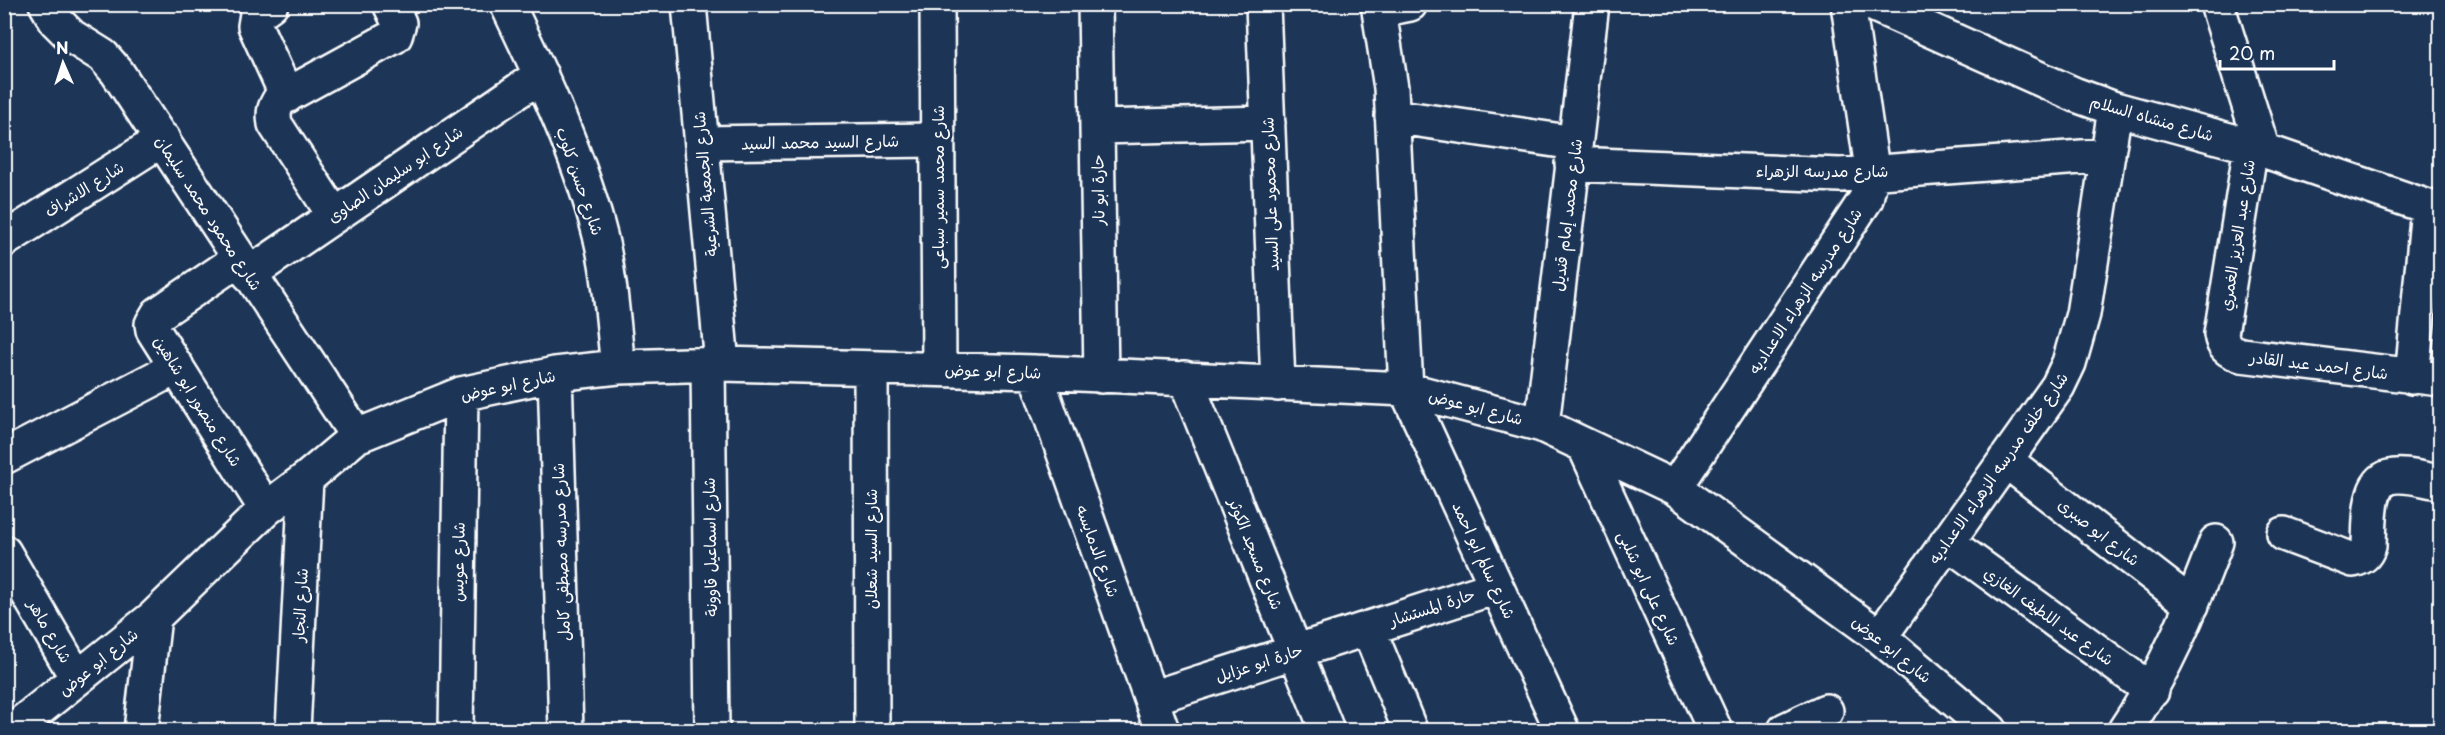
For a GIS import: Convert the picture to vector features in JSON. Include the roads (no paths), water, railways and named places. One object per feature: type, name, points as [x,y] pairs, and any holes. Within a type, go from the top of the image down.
[{"type":"street","name":"شارع محمود محمد سليمان","points":[[46,4],[56,21],[71,36],[103,56],[117,72],[357,436]]},
{"type":"street","points":[[271,4],[257,14],[255,26],[287,96]]},
{"type":"street","points":[[334,215],[275,124],[273,115],[275,106],[287,96],[394,36],[399,23],[390,4]]},
{"type":"street","name":"شارع حسن كلوب","points":[[507,4],[541,75],[590,201],[609,280],[618,367]]},
{"type":"street","name":"شارع الجمعية الشرعية","points":[[689,4],[702,143],[715,364]]},
{"type":"street","name":"شارع محمد سمير سباعى","points":[[937,4],[939,369]]},
{"type":"street","name":"حارة ابو نار","points":[[1095,4],[1101,376]]},
{"type":"street","name":"شارع محمود على السيد","points":[[1263,4],[1278,384]]},
{"type":"street","name":"شارع محمد إمام قنديل","points":[[1542,425],[1592,4]]},
{"type":"street","name":"شارع مدرسه الزهراء الاعداديه","points":[[1675,488],[1866,199],[1871,174],[1848,4]]},
{"type":"street","name":"شارع منشاه السلام","points":[[1872,4],[2076,95],[2115,109],[2257,148],[2434,210]]},
{"type":"street","points":[[2217,4],[2257,148]]},
{"type":"street","points":[[1389,6],[1392,116],[1406,389]]},
{"type":"street","name":"شارع ابو سليمان الصاوى","points":[[244,267],[334,215],[541,75]]},
{"type":"street","name":"شارع خلف مدرسه الزهراء الاعداديه","points":[[1880,637],[2058,386],[2078,339],[2115,109]]},
{"type":"street","name":"شارع مدرسه الزهراء","points":[[1392,116],[1574,154],[1809,174],[1871,174],[2108,155]]},
{"type":"street","points":[[1097,127],[1268,123]]},
{"type":"street","name":"شارع الاشراف","points":[[4,240],[163,139]]},
{"type":"street","name":"شارع السيد محمد السيد","points":[[702,143],[938,140]]},
{"type":"street","name":"شارع عبد العزيز الغمري","points":[[2223,323],[2257,148]]},
{"type":"street","points":[[2426,378],[2434,210]]},
{"type":"street","name":"شارع منصور ابو شاهين","points":[[244,267],[154,318],[153,330],[266,509]]},
{"type":"street","name":"شارع احمد عبد القادر","points":[[2223,323],[2223,345],[2231,352],[2241,355],[2426,378]]},
{"type":"street","name":"شارع ابو عوض","points":[[13,730],[48,716],[77,678],[154,617],[266,509],[357,436],[461,394],[555,374],[618,367],[715,364],[1035,372],[1406,389],[1542,425],[1675,488],[1880,637],[1990,730]]},
{"type":"street","name":"شارع اسماعيل قاوونة","points":[[712,730],[715,364]]},
{"type":"street","points":[[4,457],[177,367]]},
{"type":"street","name":"شارع السيد شعلان","points":[[871,368],[872,730]]},
{"type":"street","name":"شارع الدمايسه","points":[[1035,372],[1162,730]]},
{"type":"street","name":"شارع مدرسه مصطفى كامل","points":[[555,374],[566,730]]},
{"type":"street","name":"شارع مسجد الكوثر","points":[[1185,378],[1327,730]]},
{"type":"street","name":"شارع سالم ابو احمد","points":[[1406,389],[1562,730]]},
{"type":"street","name":"شارع عويس","points":[[456,730],[461,394]]},
{"type":"street","name":"شارع على ابو شلبى","points":[[1584,444],[1715,730]]},
{"type":"street","name":"شارع ابو صبرى","points":[[2005,460],[2192,605]]},
{"type":"street","points":[[2284,534],[2353,560],[2360,559],[2369,546],[2373,495],[2375,487],[2381,481],[2397,477],[2440,482]]},
{"type":"street","name":"شارع النجار","points":[[293,730],[306,479]]},
{"type":"street","name":"شارع عبد اللطيف الغازي","points":[[1947,542],[2152,691]]},
{"type":"street","points":[[2125,730],[2152,691],[2192,605],[2216,542]]},
{"type":"street","name":"شارع ماهر","points":[[4,552],[77,678]]},
{"type":"street","name":"حارة المستشار","points":[[1368,628],[1496,587]]},
{"type":"street","points":[[141,730],[154,617]]},
{"type":"street","points":[[1368,628],[1410,730]]},
{"type":"street","name":"حارة ابو عزايل","points":[[1151,698],[1368,628]]},
{"type":"street","points":[[1785,730],[1826,711]]}]
